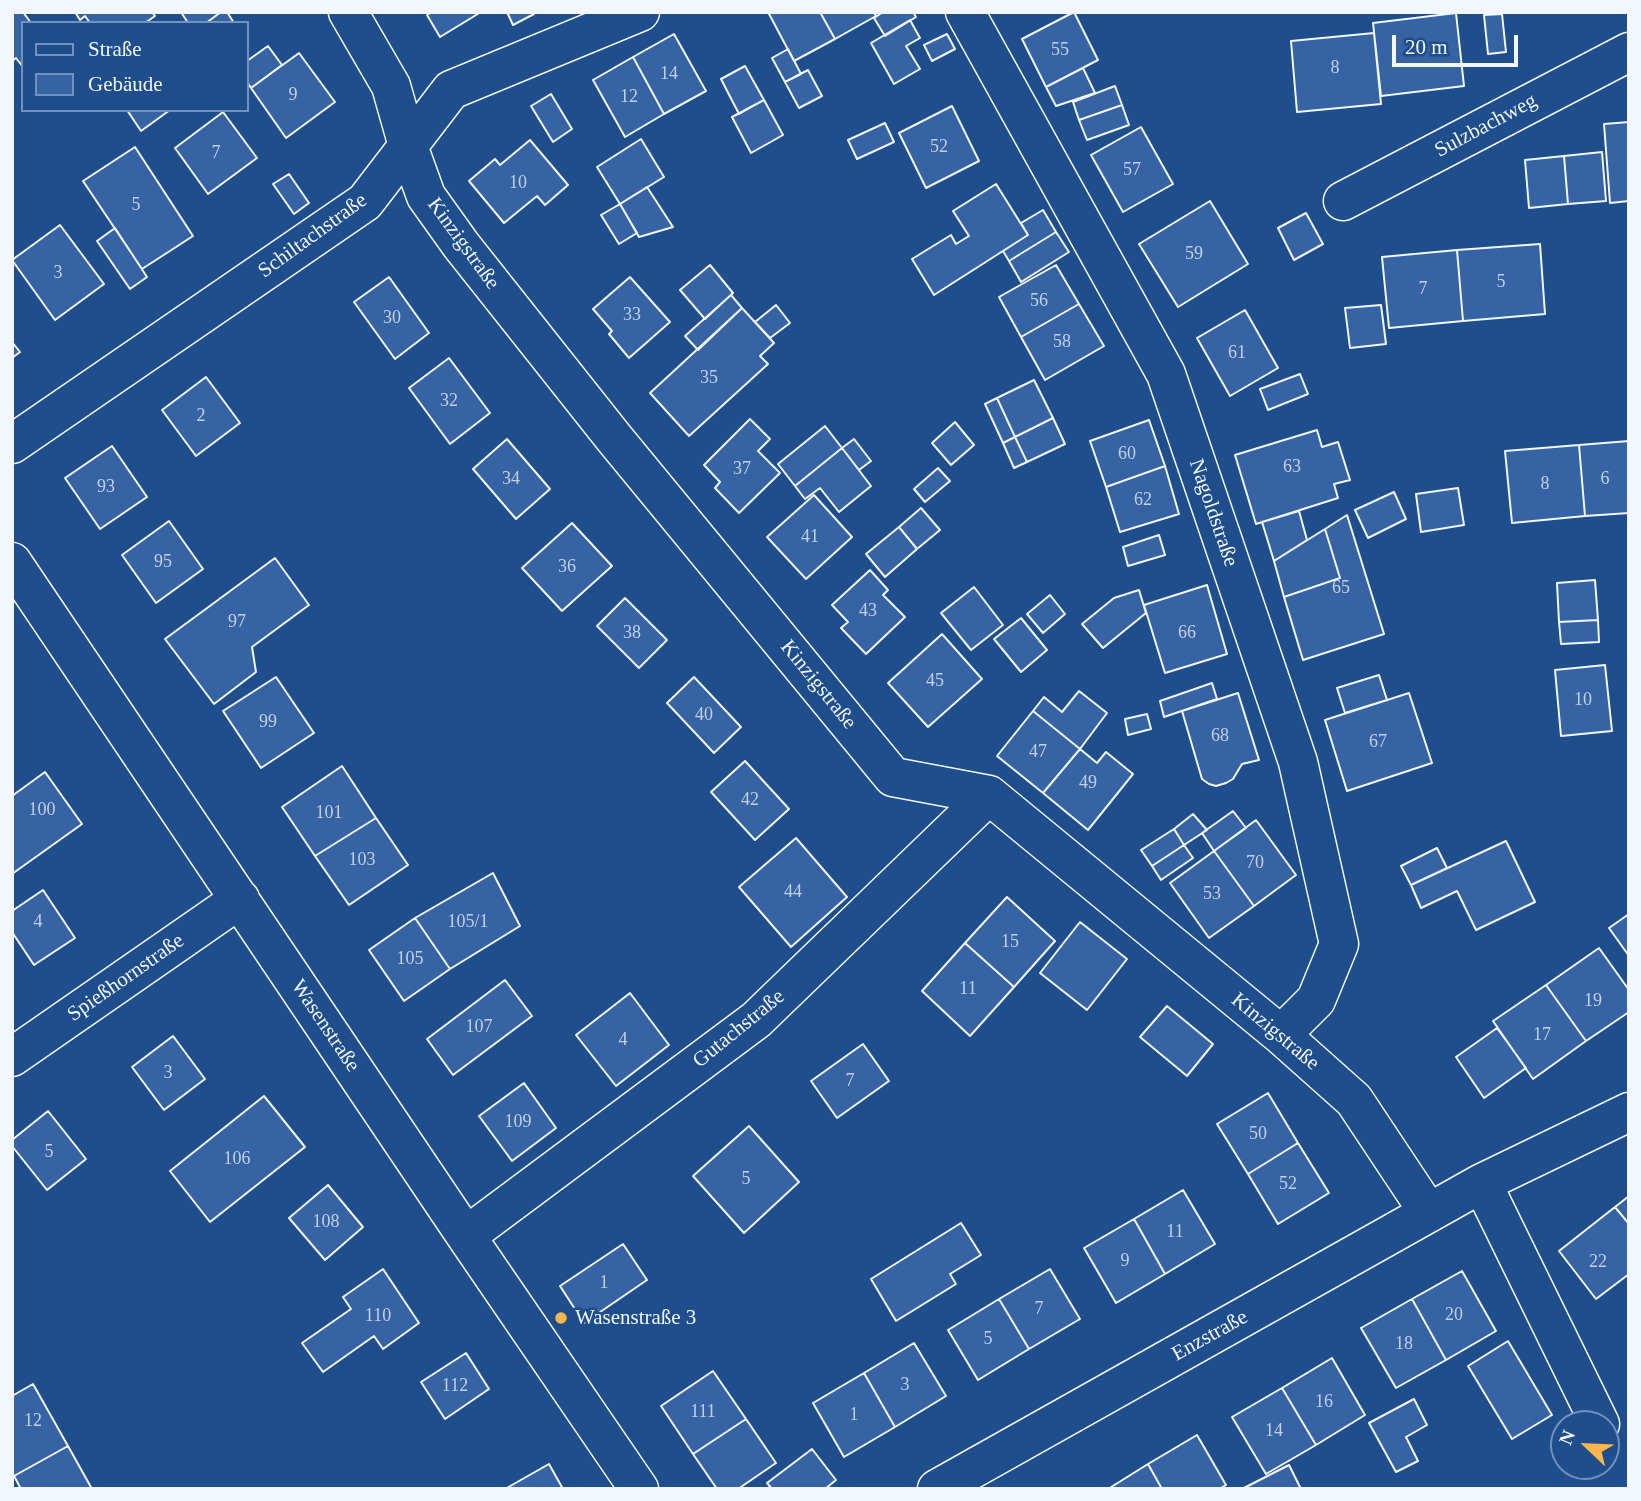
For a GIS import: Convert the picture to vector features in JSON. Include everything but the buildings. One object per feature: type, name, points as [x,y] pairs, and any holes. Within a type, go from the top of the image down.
[{"type":"street","name":"Kinzigstraße","points":[[348,12],[391,86],[408,146],[426,195],[460,245],[614,438],[893,777],[989,795],[1280,1035],[1354,1100],[1429,1213]]},
{"type":"street","name":"Schiltachstraße","points":[[12,444],[365,202],[451,90],[640,12]]},
{"type":"street","name":"Nagoldstraße","points":[[965,12],[1166,374],[1298,762],[1339,944],[1316,1000],[1280,1035]]},
{"type":"street","name":"Sulzbachweg","points":[[1343,201],[1629,51]]},
{"type":"street","name":"Wasenstraße","points":[[12,562],[639,1489]]},
{"type":"street","name":"Gutachstraße","points":[[466,1236],[755,1020],[989,795]]},
{"type":"street","name":"Spießhornstraße","points":[[12,1057],[240,899]]},
{"type":"street","name":"Enzstraße","points":[[937,1489],[1482,1184],[1629,1112]]},
{"type":"street","points":[[1482,1184],[1593,1410]]},
{"type":"place","name":"Wasenstraße 3","points":[[561,1318]]}]
